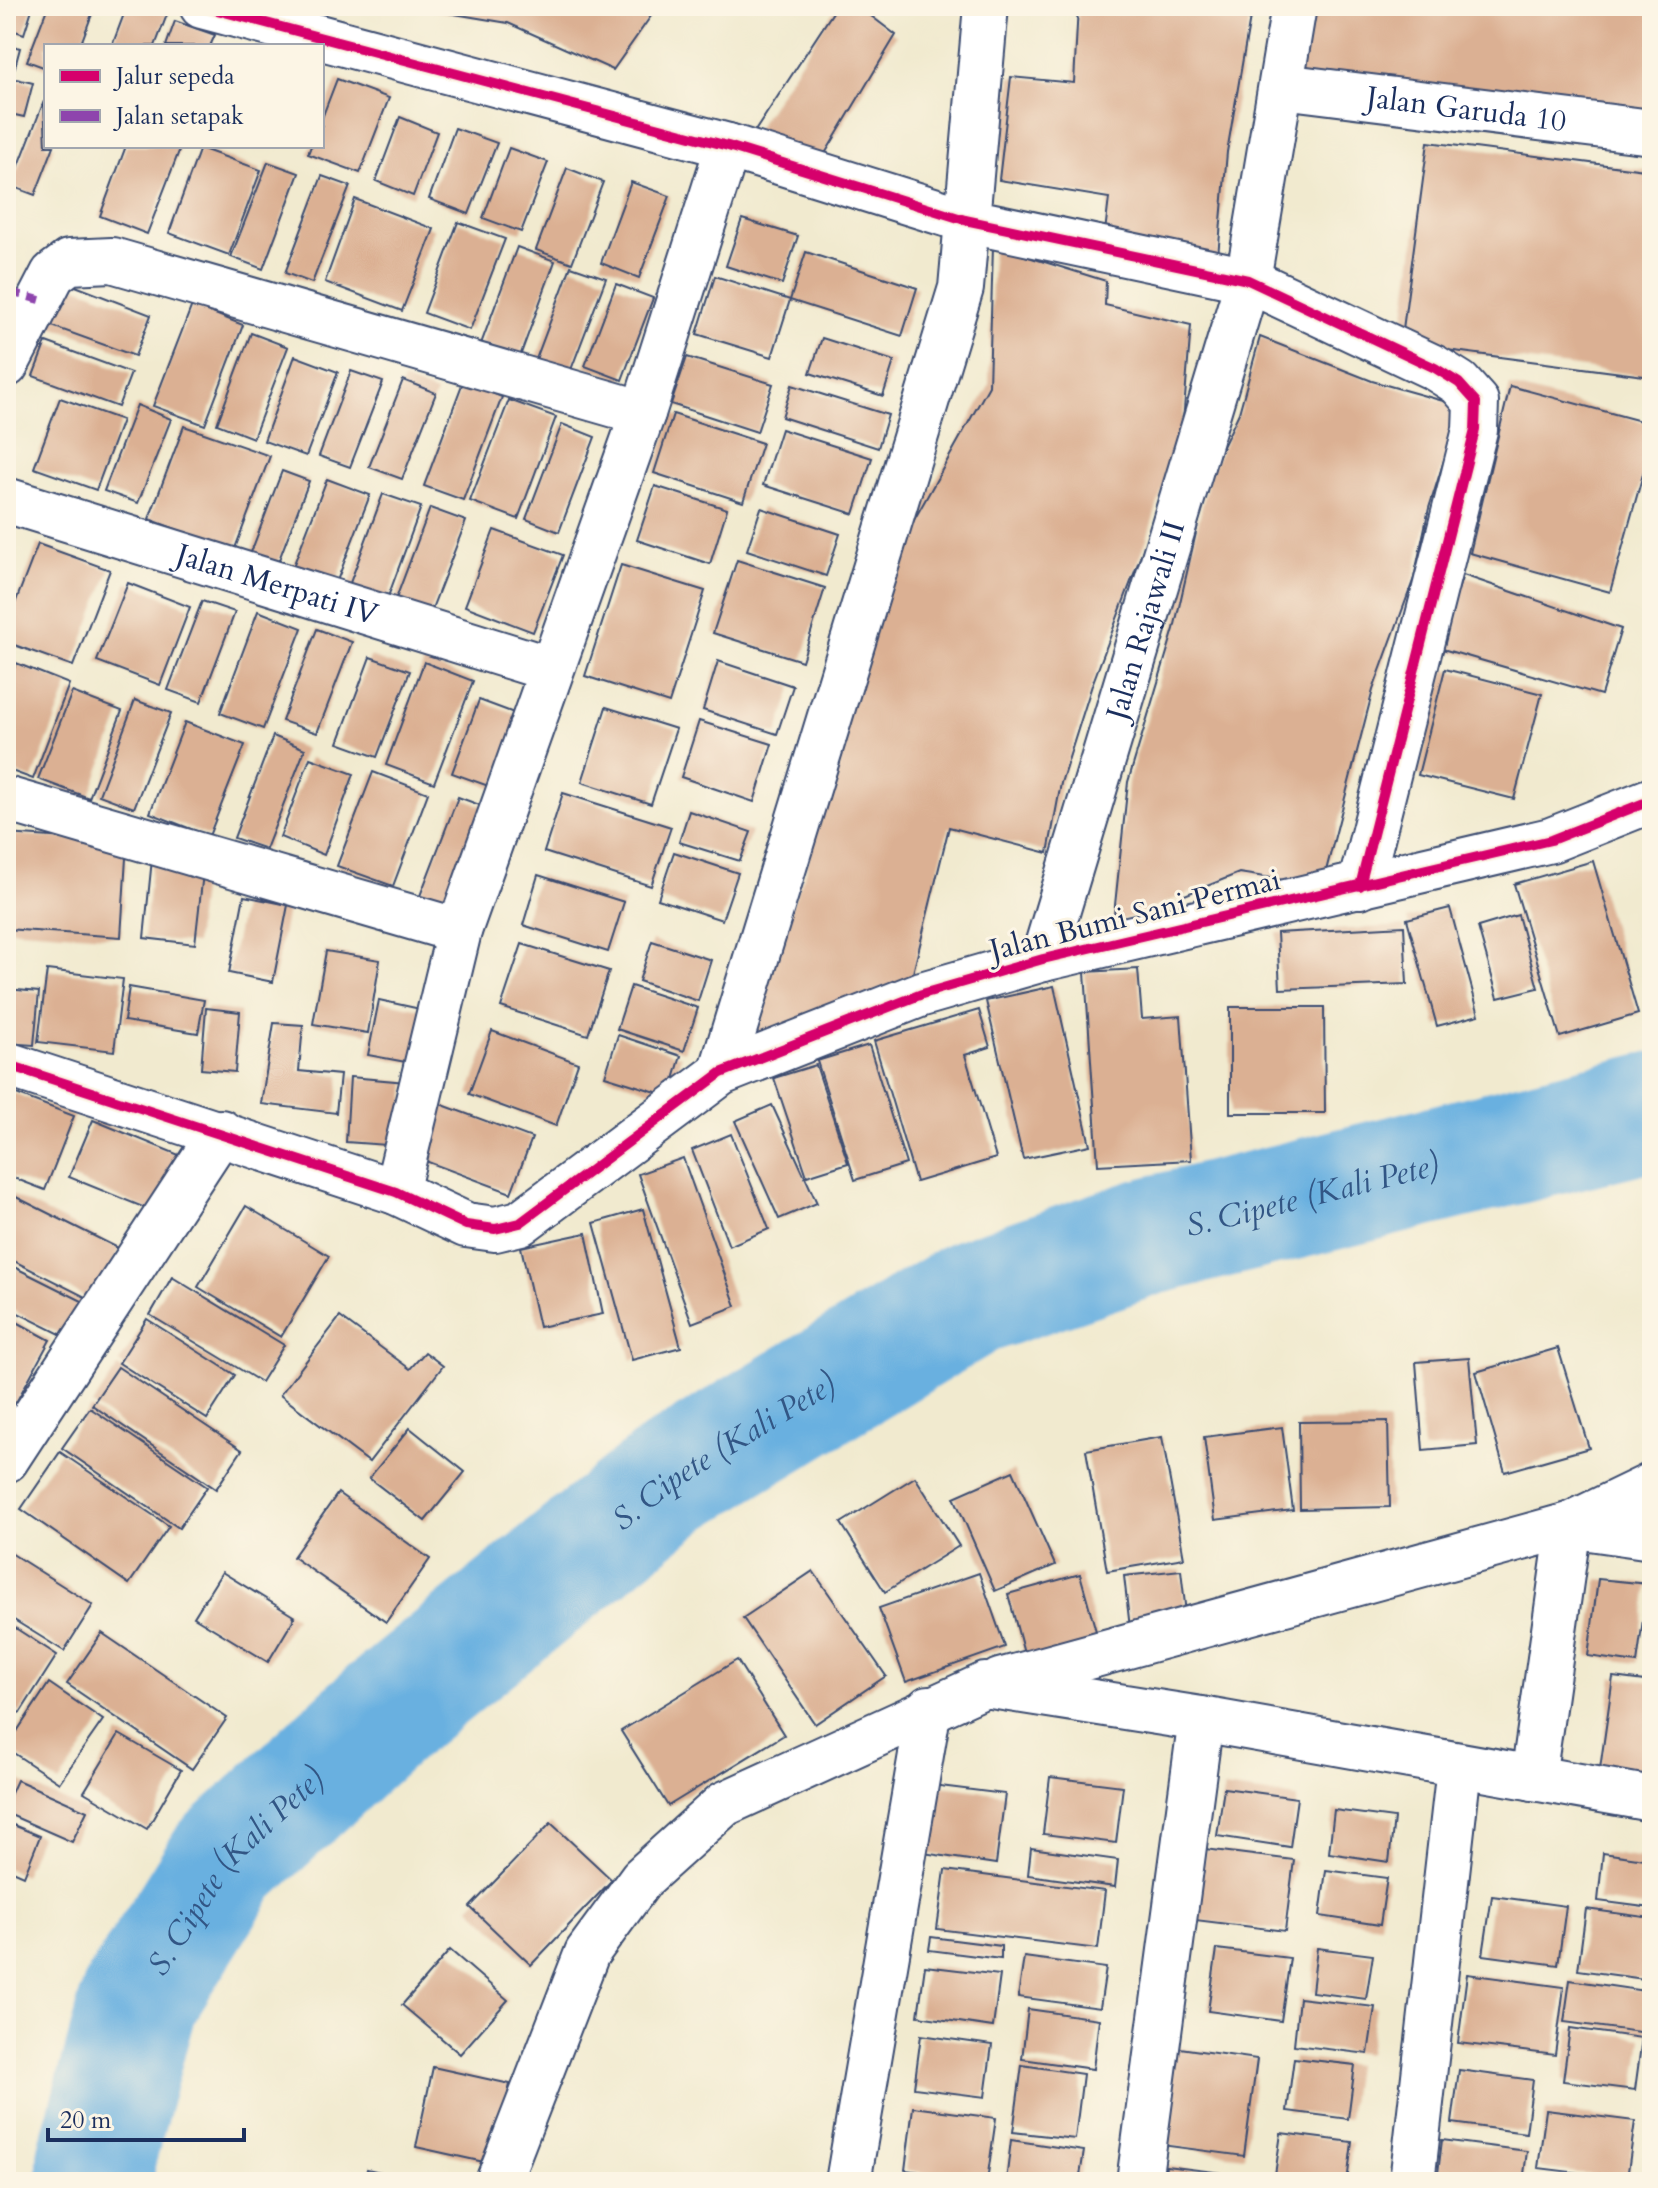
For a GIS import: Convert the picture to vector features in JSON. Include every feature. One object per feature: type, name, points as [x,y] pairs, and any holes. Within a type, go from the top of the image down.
[{"type":"street","points":[[202,6],[728,146],[965,220],[1248,280],[1435,368],[1459,383],[1476,402],[1475,430],[1360,886]]},
{"type":"street","points":[[721,1073],[961,288],[986,6]]},
{"type":"street","name":"Jalan Rajawali II","points":[[1043,959],[1248,280],[1294,6]]},
{"type":"street","name":"Jalan Garuda 10","points":[[1282,86],[1652,132]]},
{"type":"street","points":[[396,1192],[459,931],[643,413],[728,146]]},
{"type":"street","points":[[6,365],[23,296],[69,262],[112,260],[643,413]]},
{"type":"street","name":"Jalan Merpati IV","points":[[6,500],[550,669]]},
{"type":"street","points":[[6,799],[459,931]]},
{"type":"street","name":"Jalan Bumi Sani Permai","points":[[6,1064],[221,1132],[396,1192],[466,1225],[495,1229],[520,1223],[721,1073],[922,994],[1043,959],[1551,840],[1652,800]]},
{"type":"street","points":[[6,1460],[221,1132]]},
{"type":"street","points":[[498,2182],[587,1953],[642,1878],[724,1804],[985,1685],[1569,1525],[1652,1485]]},
{"type":"street","points":[[1569,1525],[1652,1537]]},
{"type":"street","points":[[1533,1778],[1569,1525]]},
{"type":"street","points":[[985,1685],[1201,1719],[1652,1799]]},
{"type":"street","points":[[848,2182],[929,1708]]},
{"type":"street","points":[[1139,2182],[1201,1719]]},
{"type":"street","points":[[1412,2182],[1459,1767]]},
{"type":"building","points":[[6,6],[33,6],[24,34],[6,28]]},
{"type":"building","points":[[48,6],[95,6],[81,44],[44,44],[44,67],[27,61]]},
{"type":"building","points":[[127,6],[152,6],[168,12],[156,44],[113,44]]},
{"type":"building","points":[[407,6],[658,6],[613,70],[508,23]]},
{"type":"building","points":[[837,6],[858,6],[896,35],[820,162],[755,131]]},
{"type":"building","points":[[1078,6],[1252,6],[1227,152],[1217,268],[1103,249],[1109,198],[999,180],[1011,77],[1074,83]]},
{"type":"building","points":[[1304,6],[1606,6],[1652,11],[1652,116],[1295,78]]},
{"type":"building","points":[[175,21],[215,35],[211,44],[167,44]]},
{"type":"building","points":[[6,44],[20,48],[12,78],[33,83],[24,117],[6,113]]},
{"type":"building","points":[[337,79],[389,98],[360,173],[308,154],[310,148],[324,148],[324,113]]},
{"type":"building","points":[[44,101],[44,148],[53,148],[35,195],[11,186]]},
{"type":"building","points":[[400,117],[437,132],[413,196],[376,181]]},
{"type":"building","points":[[455,128],[497,143],[469,214],[429,199]]},
{"type":"building","points":[[1428,142],[1652,171],[1652,377],[1401,344]]},
{"type":"building","points":[[125,148],[180,148],[147,234],[100,216]]},
{"type":"building","points":[[200,148],[261,170],[229,255],[169,233]]},
{"type":"building","points":[[509,148],[548,162],[521,232],[483,218]]},
{"type":"building","points":[[268,162],[299,173],[263,269],[231,257]]},
{"type":"building","points":[[567,168],[603,182],[572,263],[536,250]]},
{"type":"building","points":[[322,176],[350,186],[312,283],[285,273]]},
{"type":"building","points":[[631,182],[670,196],[639,278],[601,263]]},
{"type":"building","points":[[355,199],[434,229],[402,311],[325,282]]},
{"type":"building","points":[[742,219],[798,236],[782,284],[726,266]]},
{"type":"building","points":[[458,222],[505,239],[470,330],[424,313]]},
{"type":"building","points":[[993,246],[1106,281],[1105,305],[1191,325],[1183,422],[1147,539],[1092,685],[1061,783],[1048,853],[949,827],[911,981],[730,1053],[806,871],[823,788],[881,579],[989,386]]},
{"type":"building","points":[[517,247],[555,261],[519,359],[481,344]]},
{"type":"building","points":[[806,252],[917,288],[902,336],[790,300]]},
{"type":"building","points":[[571,266],[606,278],[569,375],[535,362]]},
{"type":"building","points":[[715,276],[790,300],[772,357],[697,334]]},
{"type":"building","points":[[65,282],[151,315],[135,356],[49,325]]},
{"type":"building","points":[[616,284],[653,298],[622,380],[585,366]]},
{"type":"building","points":[[192,305],[243,325],[205,425],[153,406]]},
{"type":"building","points":[[251,333],[288,347],[253,438],[217,424]]},
{"type":"building","points":[[1260,337],[1372,381],[1461,406],[1429,508],[1414,578],[1373,690],[1322,886],[1239,873],[1113,924],[1128,782],[1174,629],[1209,476],[1239,413]]},
{"type":"building","points":[[822,338],[894,361],[883,396],[810,373]]},
{"type":"building","points":[[46,342],[131,373],[118,407],[33,376]]},
{"type":"building","points":[[295,356],[338,372],[306,456],[264,441]]},
{"type":"building","points":[[687,357],[773,384],[757,432],[671,404]]},
{"type":"building","points":[[351,371],[383,382],[350,467],[319,456]]},
{"type":"building","points":[[403,380],[436,393],[402,479],[369,467]]},
{"type":"building","points":[[463,382],[502,397],[463,500],[424,486]]},
{"type":"building","points":[[792,385],[888,415],[878,448],[782,417]]},
{"type":"building","points":[[1510,386],[1652,424],[1652,442],[1610,592],[1470,553]]},
{"type":"building","points":[[60,398],[122,420],[96,490],[34,468]]},
{"type":"building","points":[[509,400],[556,417],[518,519],[470,501]]},
{"type":"building","points":[[137,405],[171,419],[138,503],[104,491]]},
{"type":"building","points":[[673,414],[762,443],[743,502],[654,473]]},
{"type":"building","points":[[562,424],[595,437],[559,532],[526,519]]},
{"type":"building","points":[[184,426],[270,456],[234,551],[149,519]]},
{"type":"building","points":[[781,429],[872,458],[854,514],[763,485]]},
{"type":"building","points":[[282,471],[309,481],[277,565],[250,555]]},
{"type":"building","points":[[327,479],[370,495],[330,599],[287,582]]},
{"type":"building","points":[[655,486],[727,509],[710,564],[637,540]]},
{"type":"building","points":[[383,494],[421,507],[385,605],[347,591]]},
{"type":"building","points":[[430,508],[466,521],[426,624],[391,612]]},
{"type":"building","points":[[761,508],[840,534],[826,576],[747,550]]},
{"type":"building","points":[[494,530],[563,555],[533,632],[465,606]]},
{"type":"building","points":[[38,544],[110,570],[73,666],[6,642],[6,627]]},
{"type":"building","points":[[737,560],[825,588],[802,661],[713,633]]},
{"type":"building","points":[[621,565],[705,591],[669,703],[585,676]]},
{"type":"building","points":[[1463,575],[1621,629],[1601,695],[1439,648]]},
{"type":"building","points":[[128,583],[190,607],[160,685],[97,661]]},
{"type":"building","points":[[202,601],[235,612],[201,702],[168,690]]},
{"type":"building","points":[[258,611],[302,628],[263,729],[220,713]]},
{"type":"building","points":[[317,629],[352,642],[317,733],[282,721]]},
{"type":"building","points":[[370,657],[410,671],[377,757],[338,743]]},
{"type":"building","points":[[718,661],[793,686],[777,734],[703,710]]},
{"type":"building","points":[[424,662],[473,681],[434,783],[386,765]]},
{"type":"building","points":[[16,663],[69,684],[33,779],[6,769],[6,690]]},
{"type":"building","points":[[1445,669],[1542,694],[1514,799],[1418,775]]},
{"type":"building","points":[[72,692],[122,711],[89,798],[38,779]]},
{"type":"building","points":[[135,700],[171,713],[134,808],[99,795]]},
{"type":"building","points":[[479,700],[522,716],[494,788],[452,773]]},
{"type":"building","points":[[606,707],[676,729],[651,804],[582,782]]},
{"type":"building","points":[[699,721],[772,744],[754,802],[681,777]]},
{"type":"building","points":[[185,722],[245,745],[209,836],[150,813]]},
{"type":"building","points":[[273,736],[305,749],[266,849],[234,838]]},
{"type":"building","points":[[310,758],[354,774],[324,855],[280,837]]},
{"type":"building","points":[[373,772],[428,793],[393,886],[337,866]]},
{"type":"building","points":[[563,793],[671,827],[651,886],[544,852]]},
{"type":"building","points":[[458,797],[496,811],[454,924],[415,909]]},
{"type":"building","points":[[689,811],[751,832],[740,861],[679,842]]},
{"type":"building","points":[[6,834],[127,842],[121,937],[6,929]]},
{"type":"building","points":[[674,852],[738,873],[722,920],[658,899]]},
{"type":"building","points":[[152,859],[204,864],[195,944],[144,938]]},
{"type":"building","points":[[1593,861],[1638,1014],[1560,1037],[1514,884]]},
{"type":"building","points":[[538,875],[624,902],[608,952],[523,925]]},
{"type":"building","points":[[244,896],[288,905],[273,982],[229,973]]},
{"type":"building","points":[[1450,908],[1479,1015],[1437,1026],[1407,919]]},
{"type":"building","points":[[1518,915],[1538,988],[1498,998],[1478,927]]},
{"type":"building","points":[[1404,926],[1407,984],[1280,989],[1277,933]]},
{"type":"building","points":[[652,941],[711,960],[698,1001],[639,981]]},
{"type":"building","points":[[522,944],[609,971],[588,1035],[501,1007]]},
{"type":"building","points":[[326,951],[380,960],[368,1033],[313,1024]]},
{"type":"building","points":[[1138,969],[1142,1019],[1181,1016],[1191,1160],[1098,1165],[1085,972]]},
{"type":"building","points":[[47,970],[123,979],[114,1051],[38,1042]]},
{"type":"building","points":[[631,986],[698,1008],[684,1051],[617,1029]]},
{"type":"building","points":[[1054,986],[1090,1145],[1023,1159],[986,1001]]},
{"type":"building","points":[[129,987],[204,1000],[198,1033],[124,1021]]},
{"type":"building","points":[[6,989],[39,992],[34,1045],[6,1043]]},
{"type":"building","points":[[379,1000],[434,1012],[422,1065],[368,1055]]},
{"type":"building","points":[[1230,1007],[1324,1007],[1325,1113],[1230,1113]]},
{"type":"building","points":[[206,1008],[240,1012],[235,1072],[201,1069]]},
{"type":"building","points":[[979,1010],[990,1047],[965,1055],[996,1158],[916,1182],[874,1041]]},
{"type":"building","points":[[274,1023],[303,1025],[299,1071],[340,1075],[336,1113],[261,1104]]},
{"type":"building","points":[[492,1031],[578,1063],[556,1126],[469,1094]]},
{"type":"building","points":[[618,1035],[681,1056],[669,1096],[605,1076]]},
{"type":"building","points":[[869,1045],[906,1164],[855,1180],[817,1061]]},
{"type":"building","points":[[816,1065],[848,1163],[807,1176],[774,1078]]},
{"type":"building","points":[[350,1077],[406,1082],[401,1146],[346,1142]]},
{"type":"building","points":[[6,1090],[74,1116],[45,1190],[6,1175]]},
{"type":"building","points":[[440,1104],[532,1138],[511,1193],[420,1159]]},
{"type":"building","points":[[772,1105],[817,1203],[779,1219],[735,1121]]},
{"type":"building","points":[[93,1120],[179,1155],[155,1212],[69,1177]]},
{"type":"building","points":[[731,1134],[769,1229],[729,1246],[692,1150]]},
{"type":"building","points":[[683,1158],[736,1306],[692,1323],[638,1174]]},
{"type":"building","points":[[6,1192],[120,1249],[93,1301],[6,1257]]},
{"type":"building","points":[[246,1206],[329,1256],[281,1337],[198,1287]]},
{"type":"building","points":[[643,1209],[681,1347],[632,1360],[594,1223]]},
{"type":"building","points":[[586,1233],[603,1314],[539,1327],[521,1247]]},
{"type":"building","points":[[6,1263],[90,1305],[72,1340],[6,1307]]},
{"type":"building","points":[[172,1277],[284,1345],[261,1382],[150,1315]]},
{"type":"building","points":[[6,1316],[50,1340],[6,1421]]},
{"type":"building","points":[[340,1317],[410,1369],[425,1352],[443,1366],[369,1462],[280,1395]]},
{"type":"building","points":[[147,1319],[235,1375],[207,1419],[119,1363]]},
{"type":"building","points":[[1558,1348],[1589,1448],[1505,1472],[1476,1372]]},
{"type":"building","points":[[1469,1358],[1477,1445],[1423,1450],[1416,1362]]},
{"type":"building","points":[[118,1367],[242,1450],[216,1489],[92,1405]]},
{"type":"building","points":[[90,1408],[207,1487],[179,1528],[62,1448]]},
{"type":"building","points":[[1388,1421],[1390,1507],[1300,1509],[1299,1422]]},
{"type":"building","points":[[1282,1427],[1293,1510],[1215,1520],[1204,1437]]},
{"type":"building","points":[[410,1428],[465,1472],[425,1521],[369,1478]]},
{"type":"building","points":[[1162,1437],[1184,1558],[1107,1571],[1086,1450]]},
{"type":"building","points":[[60,1452],[169,1526],[129,1584],[21,1509]]},
{"type":"building","points":[[1013,1471],[1055,1565],[995,1591],[954,1497]]},
{"type":"building","points":[[915,1477],[959,1546],[885,1592],[841,1523]]},
{"type":"building","points":[[338,1493],[430,1559],[386,1622],[293,1557]]},
{"type":"building","points":[[6,1550],[93,1605],[64,1651],[6,1615]]},
{"type":"building","points":[[1181,1570],[1187,1622],[1130,1628],[1124,1576]]},
{"type":"building","points":[[813,1571],[886,1676],[815,1724],[743,1618]]},
{"type":"building","points":[[222,1572],[295,1617],[268,1662],[194,1617]]},
{"type":"building","points":[[979,1573],[1005,1647],[906,1682],[879,1608]]},
{"type":"building","points":[[1080,1574],[1099,1642],[1026,1661],[1008,1594]]},
{"type":"building","points":[[1598,1579],[1648,1584],[1637,1663],[1588,1656]]},
{"type":"building","points":[[6,1622],[57,1655],[20,1713],[6,1705]]},
{"type":"building","points":[[102,1633],[227,1718],[192,1769],[67,1684]]},
{"type":"building","points":[[737,1660],[784,1735],[668,1806],[621,1731]]},
{"type":"building","points":[[1613,1677],[1652,1682],[1652,1740],[1646,1783],[1599,1776]]},
{"type":"building","points":[[49,1683],[103,1720],[59,1783],[6,1748]]},
{"type":"building","points":[[119,1734],[181,1770],[147,1829],[84,1792]]},
{"type":"building","points":[[1050,1777],[1123,1786],[1116,1843],[1043,1834]]},
{"type":"building","points":[[17,1780],[87,1811],[72,1842],[6,1813],[6,1804]]},
{"type":"building","points":[[932,1785],[1005,1794],[996,1864],[923,1853]]},
{"type":"building","points":[[1224,1788],[1297,1798],[1290,1847],[1217,1836]]},
{"type":"building","points":[[1334,1810],[1394,1818],[1389,1862],[1329,1853]]},
{"type":"building","points":[[6,1822],[40,1836],[24,1876],[6,1868]]},
{"type":"building","points":[[551,1823],[612,1880],[531,1965],[470,1907]]},
{"type":"building","points":[[1031,1848],[1118,1860],[1115,1887],[1028,1875]]},
{"type":"building","points":[[1205,1849],[1294,1860],[1285,1931],[1195,1920]]},
{"type":"building","points":[[1603,1853],[1652,1860],[1652,1908],[1598,1901]]},
{"type":"building","points":[[945,1870],[1105,1891],[1098,1949],[937,1929]]},
{"type":"building","points":[[1326,1870],[1387,1878],[1380,1925],[1320,1916]]},
{"type":"building","points":[[1492,1896],[1566,1906],[1558,1965],[1483,1955]]},
{"type":"building","points":[[1586,1909],[1652,1918],[1652,1980],[1578,1970]]},
{"type":"building","points":[[931,1937],[1001,1946],[1001,1959],[929,1950]]},
{"type":"building","points":[[1317,1948],[1373,1955],[1366,1999],[1312,1992]]},
{"type":"building","points":[[1217,1949],[1290,1958],[1281,2021],[1208,2011]]},
{"type":"building","points":[[450,1950],[508,2000],[460,2054],[402,2005]]},
{"type":"building","points":[[1024,1957],[1106,1968],[1100,2008],[1018,1997]]},
{"type":"building","points":[[925,1966],[1000,1975],[993,2027],[918,2016]]},
{"type":"building","points":[[1467,1974],[1564,1987],[1555,2055],[1458,2043]]},
{"type":"building","points":[[1570,1980],[1652,1992],[1647,2033],[1564,2022]]},
{"type":"building","points":[[1299,1998],[1375,2007],[1368,2054],[1294,2045]]},
{"type":"building","points":[[1028,2009],[1099,2019],[1093,2069],[1022,2059]]},
{"type":"building","points":[[1570,2028],[1642,2038],[1635,2090],[1563,2081]]},
{"type":"building","points":[[921,2035],[992,2045],[985,2097],[914,2088]]},
{"type":"building","points":[[1159,2045],[1257,2059],[1244,2156],[1146,2143]]},
{"type":"building","points":[[1294,2058],[1355,2065],[1348,2119],[1287,2111]]},
{"type":"building","points":[[1022,2065],[1083,2074],[1075,2139],[1013,2132]]},
{"type":"building","points":[[433,2067],[510,2084],[493,2164],[416,2147]]},
{"type":"building","points":[[1459,2070],[1533,2080],[1526,2133],[1452,2123]]},
{"type":"building","points":[[913,2107],[996,2118],[987,2181],[905,2170]]},
{"type":"building","points":[[1546,2110],[1635,2121],[1627,2179],[1538,2168]]},
{"type":"building","points":[[1281,2133],[1352,2142],[1347,2182],[1274,2182]]},
{"type":"building","points":[[1011,2140],[1084,2151],[1079,2182],[1006,2182]]},
{"type":"building","points":[[1442,2140],[1527,2151],[1523,2182],[1437,2182]]},
{"type":"building","points":[[1166,2166],[1239,2175],[1238,2182],[1164,2182]]},
{"type":"building","points":[[367,2169],[421,2181],[421,2182],[364,2182]]},
{"type":"waterway","name":"S. Cipete (Kali Pete)","points":[[96,2182],[96,2159],[139,1999],[226,1860],[386,1712],[672,1479],[972,1297],[1147,1237],[1652,1111]]},
{"type":"marked path","points":[[6,291],[40,300]]},
{"type":"cycle path","points":[[202,6],[728,146],[965,220],[1248,280],[1435,368],[1459,383],[1476,402],[1475,430],[1360,886]]},
{"type":"cycle path","points":[[6,1064],[396,1192],[466,1225],[495,1229],[520,1223],[721,1073],[922,994],[1043,959],[1551,840],[1652,800]]}]
